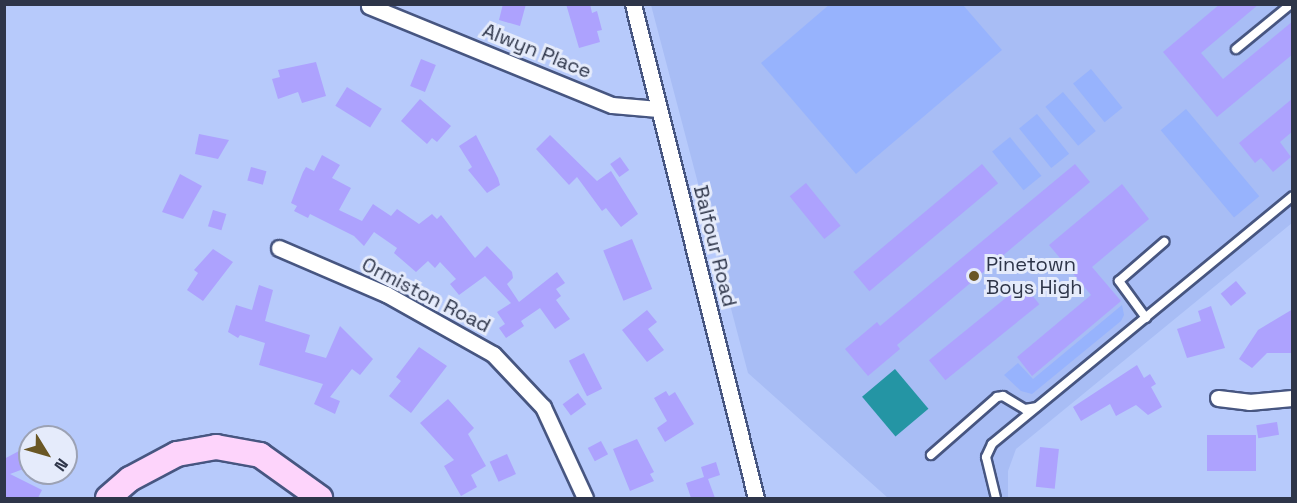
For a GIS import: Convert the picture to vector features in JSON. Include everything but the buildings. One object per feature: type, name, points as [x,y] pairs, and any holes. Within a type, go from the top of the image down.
[{"type":"main road","points":[[108,498],[130,478],[177,454],[216,447],[260,455],[320,498]]},
{"type":"street","name":"Balfour Road","points":[[633,4],[756,498]]},
{"type":"street","name":"Alwyn Place","points":[[369,6],[612,105],[658,109]]},
{"type":"street","name":"Ormiston Road","points":[[279,248],[386,294],[493,354],[527,385],[543,407],[585,498]]},
{"type":"street","points":[[1218,398],[1249,402],[1293,398]]},
{"type":"lane","points":[[1236,49],[1292,5]]},
{"type":"lane","points":[[996,498],[986,457],[992,444],[1293,197]]},
{"type":"lane","points":[[1146,318],[1119,281],[1164,242]]},
{"type":"lane","points":[[931,455],[997,397],[1003,396],[1025,409],[1037,407]]},
{"type":"shaded area","points":[[830,4],[963,5],[1002,50],[856,174],[761,63]]},
{"type":"shaded area","name":"Pinetown Boys High","points":[[651,5],[1292,5],[1292,223],[1016,449],[1008,471],[1008,498],[888,498],[748,373]]},
{"type":"shaded area","points":[[1091,69],[1122,108],[1105,122],[1073,83]]},
{"type":"shaded area","points":[[1063,92],[1096,131],[1078,146],[1045,107]]},
{"type":"shaded area","points":[[1186,109],[1259,196],[1234,218],[1161,130]]},
{"type":"shaded area","points":[[1037,114],[1069,154],[1051,168],[1019,128]]},
{"type":"shaded area","points":[[1010,137],[1041,176],[1024,190],[992,151]]},
{"type":"shaded area","points":[[1122,305],[1124,315],[1121,321],[1032,394],[1021,391],[1004,375],[1018,363],[1033,379]]},
{"type":"shaded area","points":[[895,369],[928,409],[895,436],[862,397]]},
{"type":"place","name":"Pinetown Boys High","points":[[974,276]]}]
